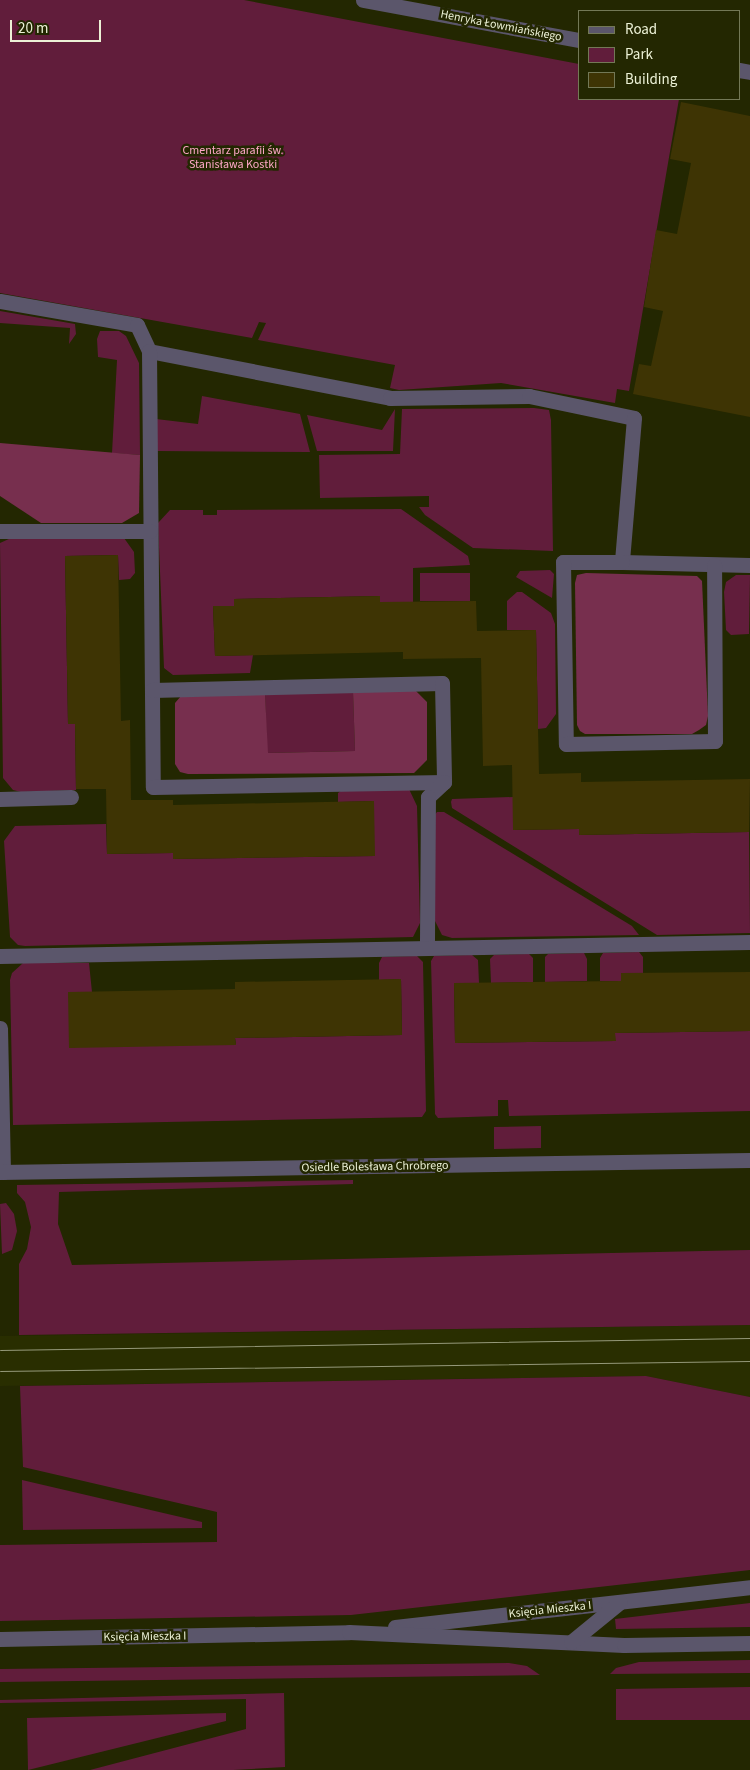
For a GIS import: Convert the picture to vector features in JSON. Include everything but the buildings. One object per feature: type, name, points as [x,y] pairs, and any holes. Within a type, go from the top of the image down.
[{"type":"street","name":"Henryka Łowmiańskiego","points":[[363,0],[578,40]]},
{"type":"street","points":[[0,301],[137,325],[149,351],[153,786],[444,782]]},
{"type":"street","points":[[149,351],[390,398],[529,396],[634,418],[622,562]]},
{"type":"street","points":[[0,531],[150,531]]},
{"type":"street","points":[[714,565],[715,741],[566,744],[563,562],[750,565]]},
{"type":"street","points":[[152,690],[442,683],[444,782],[428,797],[427,948]]},
{"type":"street","points":[[0,799],[71,798]]},
{"type":"street","points":[[0,956],[750,942]]},
{"type":"street","points":[[0,1028],[2,1172]]},
{"type":"street","name":"Osiedle Bolesława Chrobrego","points":[[2,1172],[750,1160]]},
{"type":"street","name":"Księcia Mieszka I","points":[[349,1632],[750,1587]]},
{"type":"street","points":[[571,1642],[621,1602]]},
{"type":"street","name":"Księcia Mieszka I","points":[[0,1639],[349,1632],[571,1642],[750,1643]]},
{"type":"shaded area","points":[[0,443],[140,455],[139,513],[122,523],[41,523],[0,496]]},
{"type":"shaded area","points":[[586,573],[697,576],[702,581],[708,716],[706,725],[692,734],[585,734],[580,731],[577,725],[575,583],[577,575]]},
{"type":"shaded area","points":[[415,690],[427,702],[427,760],[414,773],[188,774],[180,772],[175,764],[175,703],[181,696],[265,694],[268,753],[355,751],[353,692]]},
{"type":"shaded area","points":[[750,1325],[750,1397],[646,1376],[0,1386],[0,1336]]},
{"type":"green space","name":"Cmentarz parafii św. Stanisława Kostki","points":[[0,0],[244,0],[578,64],[578,100],[679,100],[629,391],[617,389],[615,403],[501,383],[399,390],[390,388],[395,365],[258,340],[266,323],[259,322],[252,338],[0,293]]},
{"type":"green space","points":[[0,311],[75,324],[76,334],[69,344],[70,328],[0,323]]},
{"type":"green space","points":[[100,331],[119,331],[126,336],[139,363],[140,455],[112,453],[117,360],[98,357],[97,339]]},
{"type":"green space","points":[[202,396],[300,414],[310,452],[157,451],[156,419],[198,424]]},
{"type":"green space","points":[[534,408],[549,410],[551,420],[553,551],[473,548],[425,515],[419,507],[429,507],[429,496],[320,498],[319,455],[400,454],[402,409]]},
{"type":"green space","points":[[395,409],[393,451],[317,451],[307,415],[382,430]]},
{"type":"green space","points":[[401,509],[468,556],[470,565],[413,568],[413,602],[380,602],[380,596],[234,599],[234,606],[213,607],[215,656],[253,655],[250,673],[173,675],[164,668],[158,523],[170,510],[203,510],[203,515],[217,515],[217,510]]},
{"type":"green space","points":[[11,538],[124,538],[134,552],[135,573],[130,579],[119,580],[118,555],[65,556],[68,724],[75,724],[76,790],[21,792],[13,790],[3,778],[0,543]]},
{"type":"green space","points":[[550,570],[554,574],[552,598],[516,577],[520,571]]},
{"type":"green space","points":[[420,573],[470,573],[470,601],[420,601]]},
{"type":"green space","points":[[736,575],[750,575],[749,634],[731,635],[726,630],[724,592],[726,582]]},
{"type":"green space","points":[[517,592],[522,592],[551,613],[555,624],[556,714],[546,728],[538,729],[536,630],[507,630],[507,601]]},
{"type":"green space","points":[[353,692],[355,751],[267,753],[265,694]]},
{"type":"green space","points":[[409,789],[417,806],[420,923],[413,937],[25,946],[18,945],[10,937],[4,841],[15,826],[106,824],[107,854],[173,853],[173,859],[374,856],[374,801],[338,802],[338,793],[342,790]]},
{"type":"green space","points":[[513,797],[513,830],[579,829],[579,835],[749,832],[750,933],[657,935],[452,808],[451,802],[452,799]]},
{"type":"green space","points":[[437,812],[444,812],[632,926],[639,935],[452,938],[442,935],[435,921],[433,817]]},
{"type":"green space","points":[[639,952],[643,957],[643,973],[621,973],[621,981],[600,981],[600,958],[603,953]]},
{"type":"green space","points":[[584,953],[587,959],[587,981],[545,982],[545,957],[548,954]]},
{"type":"green space","points":[[529,954],[533,958],[533,982],[491,983],[490,959],[494,955]]},
{"type":"green space","points":[[472,955],[478,960],[479,983],[454,983],[455,1043],[615,1041],[615,1033],[750,1031],[750,1111],[509,1116],[508,1100],[498,1100],[498,1116],[438,1118],[435,1114],[431,961],[434,956]]},
{"type":"green space","points":[[417,956],[423,962],[426,1111],[422,1117],[13,1125],[10,980],[12,973],[23,963],[89,963],[92,992],[236,1044],[235,1038],[402,1035],[401,979],[379,980],[379,963],[382,957]]},
{"type":"green space","points":[[541,1126],[541,1148],[494,1149],[494,1127]]},
{"type":"green space","points":[[353,1180],[353,1184],[59,1192],[58,1224],[72,1265],[750,1250],[750,1325],[19,1335],[19,1264],[27,1249],[31,1227],[25,1202],[17,1193],[17,1185]]},
{"type":"green space","points":[[6,1203],[14,1214],[17,1231],[12,1250],[2,1254],[0,1204]]},
{"type":"green space","points":[[646,1376],[750,1397],[750,1570],[351,1615],[0,1621],[0,1545],[217,1542],[217,1512],[23,1467],[20,1386]]},
{"type":"green space","points":[[22,1480],[202,1522],[202,1528],[23,1530]]},
{"type":"green space","points":[[750,1603],[750,1627],[616,1629],[615,1619]]},
{"type":"green space","points":[[750,1660],[750,1673],[610,1674],[616,1668],[639,1662]]},
{"type":"green space","points":[[509,1663],[527,1666],[540,1675],[0,1682],[0,1669]]},
{"type":"green space","points":[[750,1687],[750,1720],[616,1720],[616,1689]]},
{"type":"green space","points":[[284,1693],[285,1767],[233,1770],[90,1770],[246,1729],[246,1699],[0,1703],[0,1700]]},
{"type":"green space","points":[[226,1713],[226,1721],[28,1770],[27,1718]]},
{"type":"tram line","points":[[0,1350],[750,1338]]},
{"type":"tram line","points":[[0,1371],[750,1361]]}]
